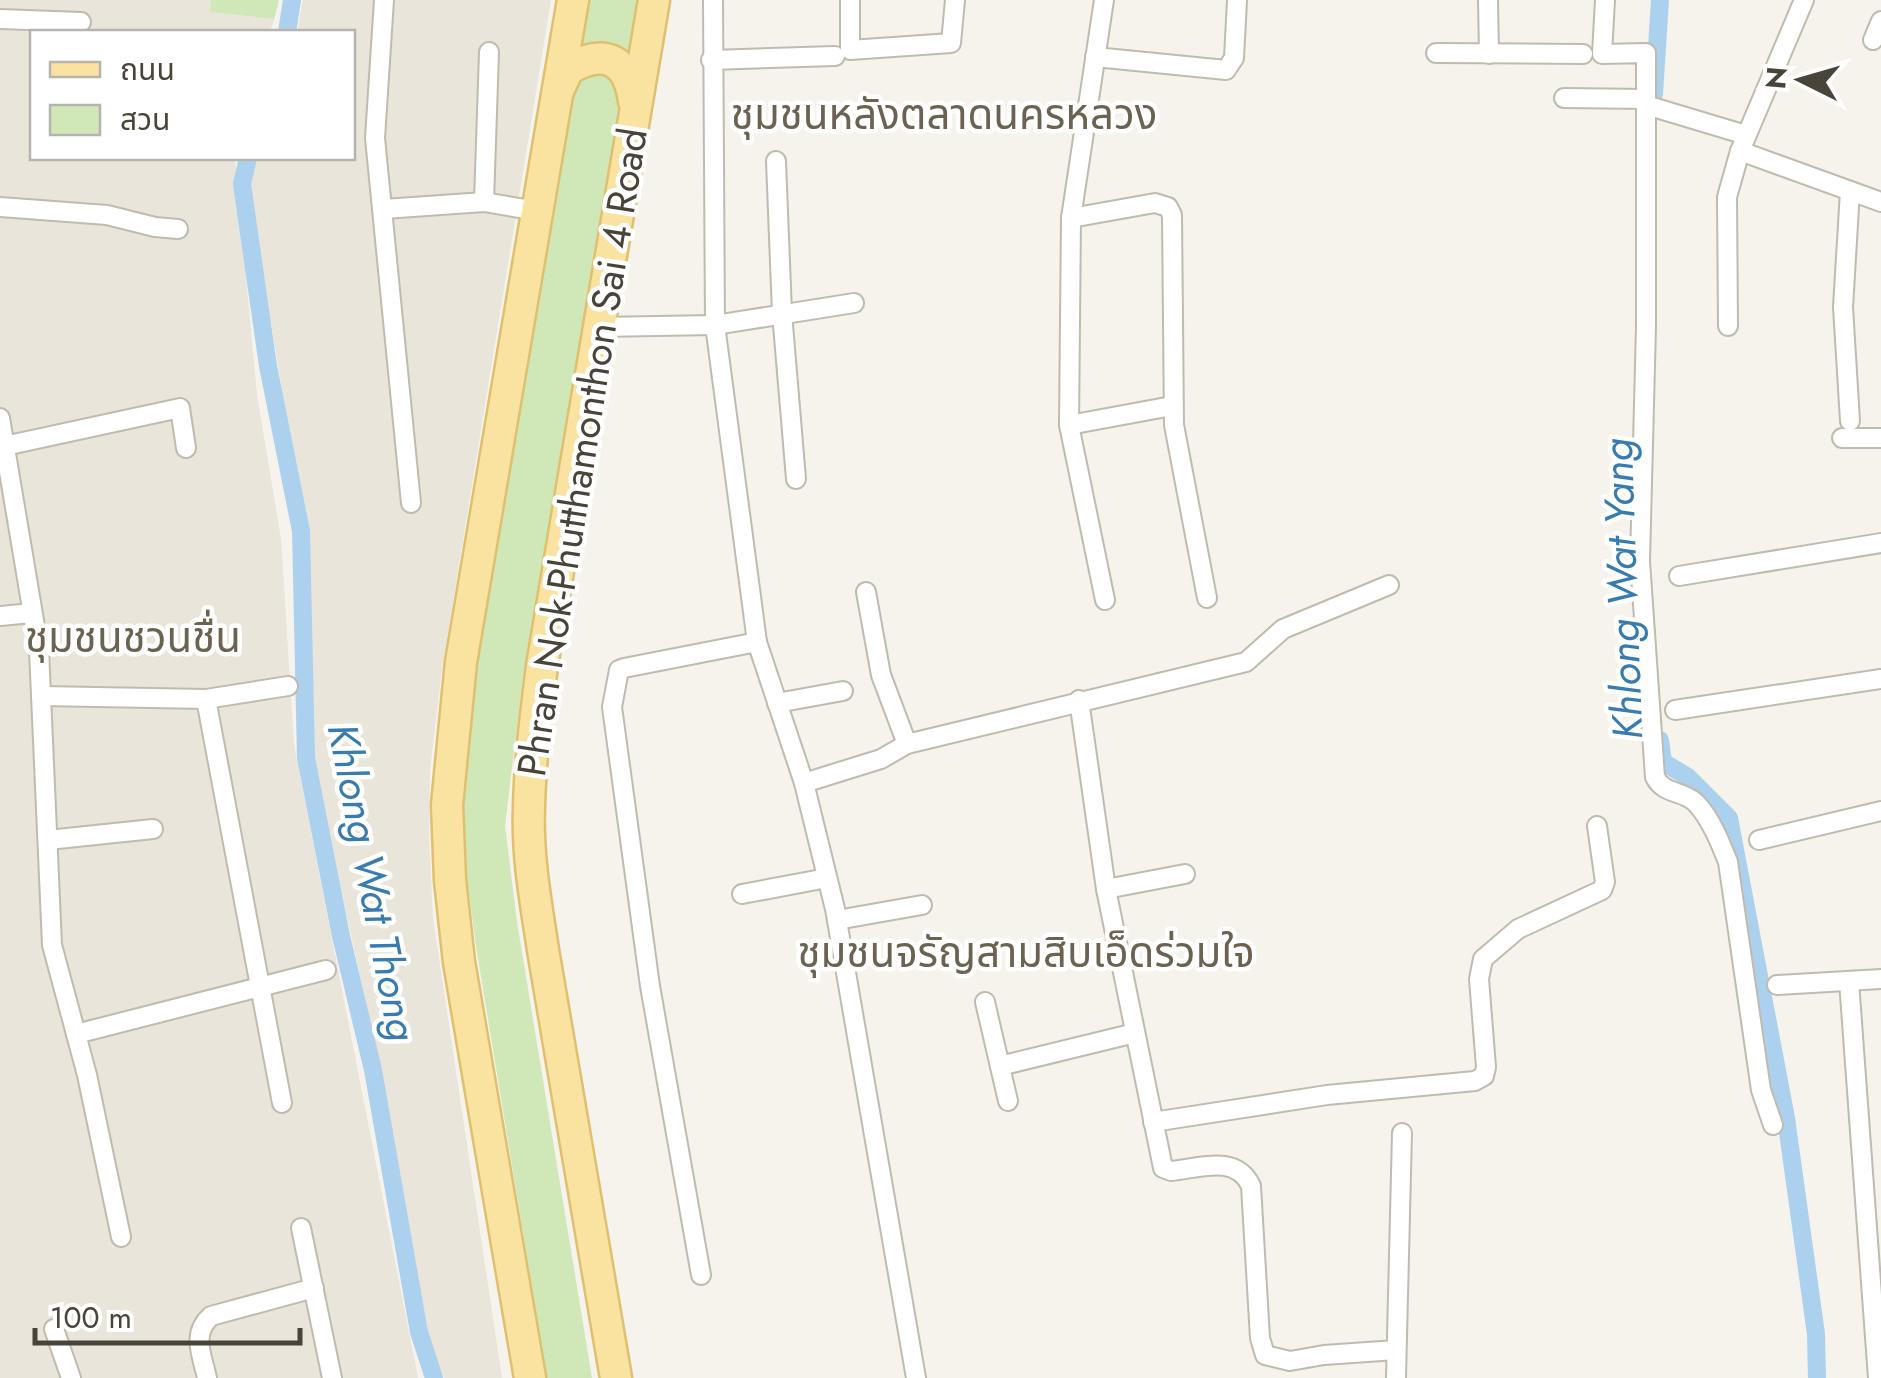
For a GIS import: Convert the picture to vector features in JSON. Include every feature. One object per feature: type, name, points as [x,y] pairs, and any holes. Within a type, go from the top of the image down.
[{"type":"main road","name":"Phran Nok-Phutthamonthon Sai 4 Road","points":[[530,1378],[459,962],[446,805],[462,662],[573,0]]},
{"type":"main road","name":"Phran Nok-Phutthamonthon Sai 4 Road","points":[[616,1378],[535,896],[528,811],[542,666],[654,0]]},
{"type":"main road","points":[[557,93],[568,69],[596,58],[609,60],[626,69],[635,111]]},
{"type":"main road","points":[[592,1227],[631,1378]]},
{"type":"main road","points":[[504,1240],[517,1378]]},
{"type":"street","points":[[384,0],[375,138],[411,503]]},
{"type":"street","points":[[713,0],[715,325],[757,642],[804,783],[828,878],[916,1378]]},
{"type":"street","points":[[850,0],[850,50],[951,43],[955,0]]},
{"type":"street","points":[[1104,0],[1071,218],[1069,425],[1106,600]]},
{"type":"street","points":[[1095,57],[1226,70],[1234,58],[1237,0]]},
{"type":"street","points":[[1488,0],[1489,54]]},
{"type":"street","points":[[1592,54],[1605,0]]},
{"type":"street","points":[[1728,326],[1726,197],[1743,144],[1804,0]]},
{"type":"street","points":[[0,19],[81,22]]},
{"type":"street","points":[[1873,40],[1881,20]]},
{"type":"street","points":[[484,202],[489,52]]},
{"type":"street","points":[[1436,53],[1646,53],[1640,561],[1654,770],[1657,784],[1696,803],[1718,835],[1728,862],[1756,1063],[1773,1125]]},
{"type":"street","points":[[711,60],[835,56]]},
{"type":"street","points":[[1564,98],[1646,103],[1881,202]]},
{"type":"street","points":[[776,162],[782,313],[796,479]]},
{"type":"street","points":[[1850,191],[1843,307],[1846,429],[1881,438]]},
{"type":"street","points":[[384,208],[484,202],[537,211]]},
{"type":"street","points":[[1071,218],[1155,204],[1168,207],[1172,215],[1172,406],[1207,598]]},
{"type":"street","points":[[0,207],[107,215],[178,229]]},
{"type":"street","points":[[599,328],[715,325],[854,303]]},
{"type":"street","points":[[1069,425],[1172,406]]},
{"type":"street","points":[[2,447],[180,408],[186,448]]},
{"type":"street","points":[[0,418],[7,505],[39,650],[52,944],[121,1237]]},
{"type":"street","points":[[1679,576],[1881,543]]},
{"type":"street","points":[[804,783],[881,759],[908,744],[1246,662],[1284,629],[1389,585]]},
{"type":"street","points":[[866,592],[881,676],[908,744]]},
{"type":"street","points":[[0,616],[32,612]]},
{"type":"street","points":[[701,1275],[650,986],[612,707],[613,689],[619,670],[624,668],[757,642]]},
{"type":"street","points":[[1675,710],[1881,680]]},
{"type":"street","points":[[41,696],[206,699],[288,686]]},
{"type":"street","points":[[777,703],[843,691]]},
{"type":"street","points":[[206,699],[282,1102]]},
{"type":"street","points":[[1079,700],[1106,889],[1163,1168],[1171,1171],[1227,1165],[1246,1176],[1251,1186],[1260,1338],[1266,1354],[1290,1362],[1324,1355],[1396,1350]]},
{"type":"street","points":[[1759,840],[1881,811]]},
{"type":"street","points":[[1153,1122],[1327,1095],[1475,1081],[1484,1076],[1479,979],[1483,959],[1518,930],[1602,890],[1605,882],[1597,826]]},
{"type":"street","points":[[48,840],[153,829]]},
{"type":"street","points":[[1106,889],[1185,874]]},
{"type":"street","points":[[742,894],[828,878]]},
{"type":"street","points":[[837,920],[922,905]]},
{"type":"street","points":[[76,1034],[326,970]]},
{"type":"street","points":[[1778,986],[1881,979]]},
{"type":"street","points":[[1850,981],[1878,1378]]},
{"type":"street","points":[[985,1002],[1008,1101]]},
{"type":"street","points":[[1000,1066],[1135,1033]]},
{"type":"street","points":[[1396,1378],[1402,1133]]},
{"type":"street","points":[[301,1228],[332,1378]]},
{"type":"street","points":[[207,1378],[198,1338],[201,1326],[211,1316],[314,1288]]},
{"type":"street","points":[[54,1329],[72,1378]]},
{"type":"shaded area","points":[[0,0],[211,0],[210,12],[274,19],[271,30],[30,30],[30,160],[235,160],[257,395],[281,539],[294,745],[418,1378],[0,1378]]},
{"type":"shaded area","points":[[303,0],[551,0],[442,669],[430,770],[433,918],[502,1378],[444,1378],[430,1344],[383,1078],[313,766],[309,554],[248,183],[257,160],[355,160],[355,30],[297,30]]},
{"type":"green space","points":[[211,0],[279,0],[274,19],[210,12]]},
{"type":"green space","points":[[589,0],[637,0],[627,60],[580,50]]},
{"type":"green space","points":[[607,70],[622,92],[523,675],[505,826],[517,922],[592,1378],[547,1378],[476,946],[460,824],[464,745],[574,83],[578,74]]},
{"type":"waterway","name":"Khlong Wat Thong","points":[[287,30],[292,0]]},
{"type":"waterway","name":"Khlong Wat Yang","points":[[1654,94],[1660,0]]},
{"type":"waterway","name":"Khlong Wat Thong","points":[[248,160],[242,184],[268,366],[301,531],[306,758],[341,936],[373,1070],[419,1332],[434,1378]]},
{"type":"waterway","name":"Khlong Wat Yang","points":[[1660,740],[1663,762],[1688,777],[1729,818],[1786,1118],[1816,1334],[1817,1378]]},
{"type":"district","name":"ชุมชนหลังตลาดนครหลวง","points":[[944,114]]},
{"type":"district","name":"ชุมชนชวนชื่น","points":[[133,637]]},
{"type":"district","name":"ชุมชนจรัญสามสิบเอ็ดร่วมใจ","points":[[1026,952]]}]
